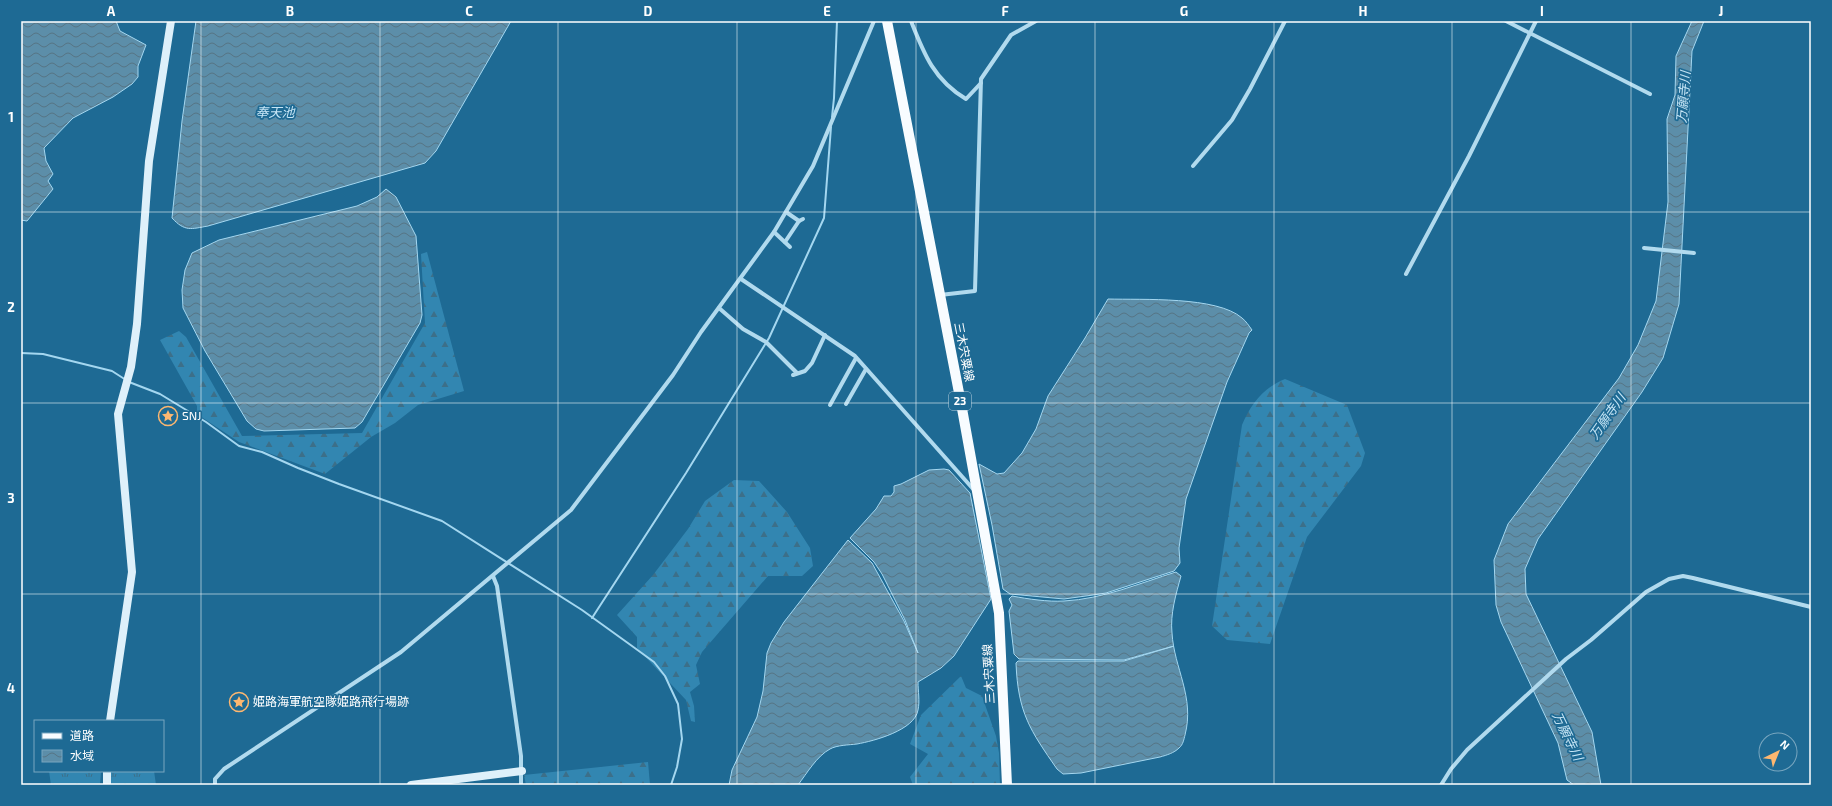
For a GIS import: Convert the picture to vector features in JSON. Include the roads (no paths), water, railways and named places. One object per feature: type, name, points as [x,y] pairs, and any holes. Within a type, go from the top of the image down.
[{"type":"main road","name":"三木宍粟線","points":[[887,21],[999,613],[1007,785]]},
{"type":"street","points":[[110,720],[132,572],[118,414],[128,376],[137,324],[148,161],[171,21]]},
{"type":"street","points":[[215,785],[215,779],[224,769],[401,652],[571,510],[673,375],[774,232],[813,166],[874,21]]},
{"type":"street","points":[[911,21],[934,70],[944,82],[966,99],[981,83]]},
{"type":"street","points":[[940,295],[975,291],[981,80],[1011,35],[1036,21]]},
{"type":"street","points":[[1193,166],[1232,120],[1250,89],[1284,21]]},
{"type":"street","points":[[1506,21],[1650,94]]},
{"type":"street","points":[[1406,274],[1469,156],[1536,21]]},
{"type":"street","points":[[786,212],[799,221]]},
{"type":"street","points":[[785,242],[799,221],[803,219]]},
{"type":"street","points":[[774,232],[790,247]]},
{"type":"street","points":[[1644,248],[1650,250],[1694,252]]},
{"type":"street","points":[[741,279],[825,335],[856,358],[972,489],[977,492]]},
{"type":"street","points":[[719,308],[748,332],[766,342],[795,374],[805,371],[812,362],[825,335]]},
{"type":"street","points":[[830,405],[856,358]]},
{"type":"street","points":[[846,404],[866,370]]},
{"type":"street","points":[[493,576],[498,586],[521,756],[521,785]]},
{"type":"street","points":[[1441,785],[1451,769],[1467,750],[1528,696],[1561,664],[1646,592],[1664,581],[1683,576],[1811,607]]},
{"type":"street","points":[[410,785],[522,771]]},
{"type":"street","points":[[107,772],[107,785]]},
{"type":"water","points":[[21,21],[116,21],[120,31],[146,45],[138,66],[138,77],[132,84],[113,97],[73,118],[44,148],[46,161],[53,174],[48,181],[53,189],[27,221],[21,220]]},
{"type":"water","name":"奉天池","points":[[196,21],[511,21],[436,151],[425,163],[208,226],[188,228],[181,226],[172,218],[182,121]]},
{"type":"water","name":"万願寺川","points":[[1692,21],[1704,21],[1692,51],[1679,304],[1663,358],[1642,392],[1538,539],[1525,569],[1526,594],[1592,732],[1601,785],[1574,785],[1567,780],[1558,743],[1501,622],[1496,605],[1494,560],[1508,524],[1619,378],[1638,345],[1656,301],[1668,202],[1667,119],[1675,95],[1676,56]]},
{"type":"water","points":[[386,189],[396,197],[416,236],[422,315],[420,323],[362,422],[355,428],[264,431],[256,429],[247,421],[205,351],[183,308],[182,290],[185,270],[192,253],[219,240],[357,206],[377,197]]},
{"type":"water","points":[[1108,299],[1178,301],[1215,306],[1230,311],[1242,318],[1252,330],[1249,333],[1227,382],[1186,499],[1179,548],[1180,563],[1174,571],[1106,593],[1064,599],[1010,594],[1003,589],[992,525],[979,464],[997,474],[1004,473],[1022,453],[1036,429],[1048,396]]},
{"type":"water","points":[[929,470],[949,470],[970,493],[991,599],[954,656],[941,668],[918,682],[919,707],[915,717],[902,729],[883,737],[830,749],[817,760],[798,785],[729,785],[732,770],[757,717],[763,691],[767,653],[771,643],[784,622],[848,540],[872,563],[904,621],[918,653],[905,620],[882,574],[874,562],[850,538],[876,509],[884,496],[891,496],[894,492],[894,486]]},
{"type":"water","points":[[1176,572],[1181,576],[1172,619],[1174,646],[1124,660],[1019,659],[1014,654],[1009,611],[1012,605],[1009,599],[1012,596],[1051,601],[1079,600],[1121,590]]},
{"type":"water","points":[[1174,646],[1186,695],[1187,708],[1185,735],[1180,747],[1168,755],[1081,773],[1063,774],[1057,769],[1039,743],[1027,720],[1019,695],[1016,663],[1018,661],[1124,661]]},
{"type":"waterway","points":[[832,117],[837,21]]},
{"type":"waterway","points":[[592,618],[686,473],[769,338],[824,218],[831,127]]},
{"type":"waterway","points":[[21,353],[43,354],[112,371],[126,380]]},
{"type":"waterway","points":[[129,382],[160,394],[206,422],[239,446],[262,452],[339,484],[442,521],[582,610],[654,662],[665,676],[678,704],[682,739],[677,767],[671,785]]},
{"type":"place","name":"SNJ","points":[[168,416]]},
{"type":"place","name":"姫路海軍航空隊姫路飛行場跡","points":[[239,702]]}]
